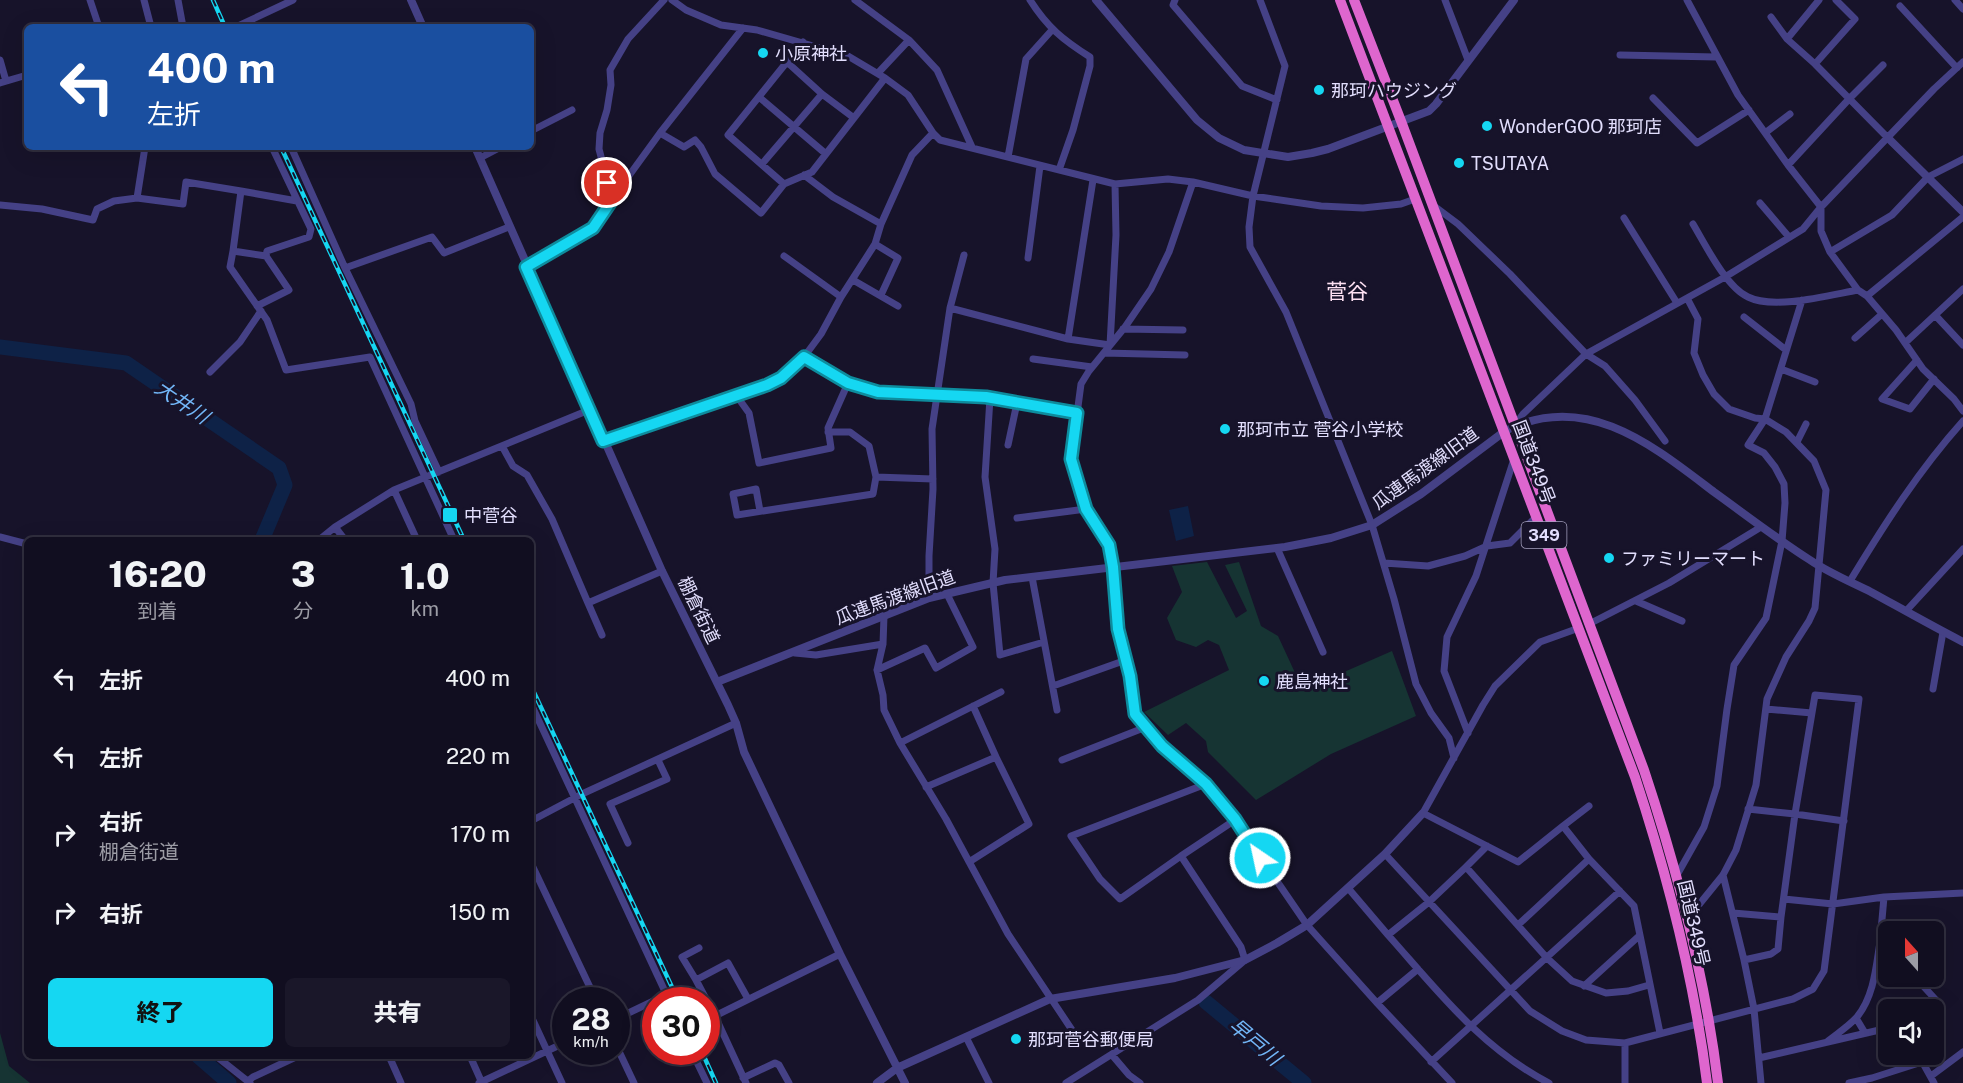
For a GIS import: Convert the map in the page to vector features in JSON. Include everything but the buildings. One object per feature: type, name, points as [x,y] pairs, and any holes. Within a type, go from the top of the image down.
[{"type":"highway","name":"国道349号","points":[[1340,0],[1537,516],[1644,770],[1687,915],[1704,1022],[1707,1083]]},
{"type":"highway","name":"国道349号","points":[[1354,0],[1515,425],[1635,777],[1655,838],[1718,1083]]},
{"type":"street","points":[[90,0],[98,24]]},
{"type":"street","points":[[144,0],[150,24]]},
{"type":"street","points":[[178,0],[182,24]]},
{"type":"street","points":[[250,24],[293,0]]},
{"type":"street","points":[[411,0],[422,24]]},
{"type":"street","points":[[612,200],[598,149],[611,85],[610,70],[628,39],[664,0]]},
{"type":"street","points":[[672,0],[706,20],[803,42],[848,56],[878,73],[908,95],[940,140],[1115,184],[1168,179],[1193,182],[1253,196],[1321,206],[1363,208],[1401,204],[1415,199]]},
{"type":"street","points":[[855,0],[909,40],[936,70],[972,147]]},
{"type":"street","points":[[1030,0],[1052,30],[1090,57],[1073,130],[1059,170]]},
{"type":"street","points":[[1096,0],[1197,120],[1219,138],[1244,150],[1288,157],[1328,149],[1429,111],[1436,105],[1514,0]]},
{"type":"street","points":[[1175,0],[1173,5],[1242,86],[1277,100]]},
{"type":"street","points":[[1260,0],[1285,66],[1253,196],[1249,227],[1250,247],[1286,312],[1372,525],[1416,684],[1431,713],[1449,738],[1454,758]]},
{"type":"street","points":[[1445,0],[1468,60]]},
{"type":"street","points":[[1688,0],[1738,95],[1821,207],[1821,231],[1830,252],[1858,290],[1867,296],[1917,360],[1963,411]]},
{"type":"street","points":[[1787,39],[1819,0]]},
{"type":"street","points":[[1815,64],[1855,19],[1836,0]]},
{"type":"street","points":[[1955,0],[1963,9]]},
{"type":"street","points":[[1900,6],[1957,68]]},
{"type":"street","points":[[1771,17],[1787,39],[1962,208]]},
{"type":"street","points":[[526,267],[593,228],[660,133],[743,28]]},
{"type":"street","points":[[1008,157],[1026,58],[1052,30]]},
{"type":"street","points":[[878,73],[909,40]]},
{"type":"street","points":[[784,184],[728,135],[803,42]]},
{"type":"street","points":[[1620,55],[1716,57]]},
{"type":"street","points":[[0,60],[3,82],[24,76]]},
{"type":"street","points":[[1515,425],[1523,414],[1586,354],[1725,277],[1803,229],[1821,207],[1934,89],[1963,62]]},
{"type":"street","points":[[788,63],[822,94],[854,118]]},
{"type":"street","points":[[1788,165],[1883,65]]},
{"type":"street","points":[[660,133],[684,147],[695,140],[715,174],[761,213],[784,184],[812,172],[885,78]]},
{"type":"street","points":[[762,164],[822,94]]},
{"type":"street","points":[[759,97],[826,154]]},
{"type":"street","points":[[1653,98],[1697,142],[1749,110]]},
{"type":"street","points":[[534,129],[572,110]]},
{"type":"street","points":[[1765,133],[1790,114]]},
{"type":"street","points":[[603,441],[781,378],[804,357],[822,334],[875,244],[881,224],[912,155],[933,133]]},
{"type":"street","points":[[137,198],[145,150]]},
{"type":"street","points":[[266,256],[267,251],[309,237],[310,229],[273,150]]},
{"type":"street","points":[[292,150],[345,268],[411,404],[415,421],[439,472]]},
{"type":"street","name":"棚倉街道","points":[[476,150],[603,441],[662,571],[736,723],[744,752],[840,954],[905,1083]]},
{"type":"street","points":[[480,158],[495,150]]},
{"type":"street","points":[[1830,252],[1893,215],[1928,177],[1963,159]]},
{"type":"street","points":[[1028,258],[1040,166]]},
{"type":"street","points":[[804,175],[832,197],[881,224]]},
{"type":"street","points":[[1068,339],[1093,180]]},
{"type":"street","points":[[0,205],[42,209],[93,220],[97,209],[114,201],[137,198],[183,204],[186,182],[297,201]]},
{"type":"street","points":[[1193,182],[1169,252],[1151,289],[1081,384],[1071,459],[1086,509],[1109,545],[1118,629],[1135,714],[1162,746],[1206,784],[1235,819],[1307,925],[1452,1083]]},
{"type":"street","points":[[1110,345],[1116,235],[1115,184]]},
{"type":"street","points":[[241,191],[230,267],[267,320],[286,370],[370,357],[453,537]]},
{"type":"street","points":[[1760,203],[1790,237]]},
{"type":"street","points":[[1433,205],[1458,224],[1503,266],[1586,354],[1605,366],[1635,400],[1665,441]]},
{"type":"street","points":[[1867,296],[1963,217]]},
{"type":"street","points":[[1624,218],[1677,303]]},
{"type":"street","points":[[1693,224],[1725,277],[1748,297],[1772,302],[1802,300],[1858,290]]},
{"type":"street","points":[[345,268],[432,237],[444,253],[509,227]]},
{"type":"street","points":[[875,244],[898,258],[881,295]]},
{"type":"street","points":[[210,372],[240,342],[259,308],[289,290],[266,256],[232,250]]},
{"type":"street","points":[[929,598],[933,479],[932,429],[950,308],[964,255]]},
{"type":"street","points":[[784,256],[842,297]]},
{"type":"street","points":[[853,280],[898,306]]},
{"type":"street","points":[[1905,343],[1963,289]]},
{"type":"street","points":[[1687,298],[1698,319],[1694,353],[1714,394],[1729,409],[1765,419],[1786,432],[1814,461],[1826,490],[1815,608],[1786,657],[1767,699],[1756,785],[1736,850],[1723,875],[1693,912],[1687,915]]},
{"type":"street","points":[[1677,876],[1704,827],[1717,786],[1726,709],[1734,665],[1766,618],[1782,541],[1784,484],[1764,453],[1748,445],[1765,419],[1802,300]]},
{"type":"street","points":[[950,308],[1068,339],[1110,345]]},
{"type":"street","points":[[1855,339],[1882,314]]},
{"type":"street","points":[[1935,315],[1963,345]]},
{"type":"street","points":[[1744,318],[1786,350]]},
{"type":"street","points":[[1123,329],[1183,330]]},
{"type":"street","points":[[1104,353],[1185,355]]},
{"type":"street","points":[[804,357],[848,383],[878,392],[990,398],[1077,413]]},
{"type":"street","points":[[1033,359],[1092,367]]},
{"type":"street","points":[[1917,360],[1882,399],[1910,409],[1934,378]]},
{"type":"street","points":[[1781,369],[1815,382]]},
{"type":"street","points":[[736,395],[748,413],[759,463],[831,448],[828,428],[848,383]]},
{"type":"street","points":[[990,398],[985,477],[995,549],[993,583],[1000,655],[1044,642]]},
{"type":"street","points":[[1008,445],[1017,403]]},
{"type":"street","points":[[323,537],[394,490],[589,410]]},
{"type":"street","name":"瓜連馬渡線旧道","points":[[717,682],[929,598],[993,583],[1032,577],[1277,548],[1330,538],[1372,525],[1421,494],[1505,430],[1515,425],[1553,416],[1590,420],[1622,429],[1659,450],[1761,527],[1818,565],[1963,642]]},
{"type":"street","points":[[1850,581],[1888,518],[1943,444],[1963,422]]},
{"type":"street","points":[[1797,442],[1806,424]]},
{"type":"street","points":[[760,511],[756,489],[733,494],[737,515],[873,494],[876,477],[869,446],[850,432],[828,432]]},
{"type":"street","points":[[502,446],[513,466],[527,475],[552,519],[602,635]]},
{"type":"street","points":[[1468,734],[1444,671],[1448,637],[1476,576],[1515,456]]},
{"type":"street","points":[[876,477],[933,479]]},
{"type":"street","points":[[394,490],[416,537]]},
{"type":"street","points":[[1017,518],[1086,509]]},
{"type":"street","points":[[1384,563],[1428,566],[1466,556],[1487,546],[1510,543],[1537,516]]},
{"type":"street","points":[[335,527],[343,537]]},
{"type":"street","points":[[877,1083],[897,1068],[1050,999],[1175,978],[1245,960],[1277,944],[1307,925],[1385,854],[1423,813],[1495,686],[1540,642],[1584,626],[1636,601],[1761,527]]},
{"type":"street","points":[[0,537],[24,543]]},
{"type":"street","points":[[1277,548],[1323,652]]},
{"type":"street","points":[[1906,611],[1963,549]]},
{"type":"street","points":[[588,603],[662,571]]},
{"type":"street","points":[[1032,577],[1057,710]]},
{"type":"street","points":[[877,670],[925,648],[936,668],[973,647],[947,594]]},
{"type":"street","points":[[1636,601],[1682,621]]},
{"type":"street","points":[[884,616],[883,644],[877,670],[884,710],[1008,934],[1072,1030]]},
{"type":"street","points":[[1933,689],[1944,632]]},
{"type":"street","points":[[795,652],[816,655],[883,644]]},
{"type":"street","points":[[1053,686],[1126,660]]},
{"type":"street","points":[[900,742],[1000,692]]},
{"type":"street","points":[[1385,854],[1530,1011],[1562,1031],[1586,1040],[1625,1042],[1805,994],[1818,982],[1826,960],[1860,699],[1815,695],[1795,814],[1778,949],[1772,954],[1744,960]]},
{"type":"street","points":[[969,862],[1029,824],[973,706]]},
{"type":"street","points":[[1766,709],[1812,713]]},
{"type":"street","points":[[534,711],[663,987]]},
{"type":"street","points":[[534,819],[574,798],[736,723]]},
{"type":"street","points":[[1062,760],[1146,727]]},
{"type":"street","points":[[926,787],[996,757]]},
{"type":"street","points":[[628,843],[610,804],[667,779],[658,760]]},
{"type":"street","points":[[1206,784],[1071,836],[1100,879],[1120,899],[1235,819]]},
{"type":"street","points":[[1423,813],[1518,862],[1589,806]]},
{"type":"street","points":[[1748,809],[1844,821]]},
{"type":"street","points":[[1563,826],[1589,860],[1634,906],[1660,1033]]},
{"type":"street","points":[[1388,935],[1429,902],[1487,846]]},
{"type":"street","points":[[1181,856],[1241,947],[1245,960]]},
{"type":"street","points":[[1518,925],[1589,860]]},
{"type":"street","points":[[1466,867],[1547,958],[1572,981],[1606,993],[1628,991],[1649,985]]},
{"type":"street","points":[[534,869],[590,987]]},
{"type":"street","points":[[1723,875],[1754,1009],[1761,1083]]},
{"type":"street","points":[[1348,888],[1470,1027],[1511,1061],[1549,1083]]},
{"type":"street","points":[[1431,1062],[1620,891]]},
{"type":"street","points":[[1784,899],[1833,904],[1884,897],[1963,893]]},
{"type":"street","points":[[1882,921],[1884,897]]},
{"type":"street","points":[[1733,913],[1781,916]]},
{"type":"street","points":[[1584,986],[1640,936]]},
{"type":"street","points":[[699,948],[682,957],[700,987]]},
{"type":"street","points":[[1827,1042],[1856,1018],[1866,1004],[1878,953]]},
{"type":"street","points":[[720,1013],[840,954]]},
{"type":"street","points":[[1066,1083],[1198,1000],[1245,960]]},
{"type":"street","points":[[696,980],[728,963],[748,999]]},
{"type":"street","points":[[1377,1003],[1418,969]]},
{"type":"street","points":[[1924,987],[1935,999]]},
{"type":"street","points":[[1856,1018],[1865,1033]]},
{"type":"street","points":[[534,1023],[562,1083]]},
{"type":"street","points":[[720,1027],[745,1080],[775,1063],[779,1065],[789,1083]]},
{"type":"street","points":[[1759,1058],[1878,1030]]},
{"type":"street","points":[[966,1037],[989,1083]]},
{"type":"street","points":[[1625,1042],[1625,1083]]},
{"type":"street","points":[[534,1057],[552,1049]]},
{"type":"street","points":[[1924,1065],[1932,1080],[1963,1052]]},
{"type":"street","points":[[1112,1055],[1129,1075],[1140,1083]]},
{"type":"street","points":[[220,1059],[249,1082],[253,1077],[292,1059]]},
{"type":"street","points":[[389,1059],[401,1083]]},
{"type":"street","points":[[471,1059],[481,1083],[530,1059]]},
{"type":"street","points":[[625,1065],[634,1083]]},
{"type":"street","points":[[698,1065],[707,1083]]},
{"type":"street","points":[[1849,1083],[1873,1081],[1906,1065]]},
{"type":"green space","points":[[1207,562],[1236,618],[1247,611],[1225,565],[1239,562],[1261,626],[1278,636],[1303,690],[1392,651],[1416,716],[1331,754],[1256,800],[1208,752],[1206,741],[1186,723],[1168,735],[1144,712],[1229,670],[1219,645],[1208,640],[1196,647],[1176,640],[1167,618],[1182,592],[1172,566]]},
{"type":"green space","points":[[0,1033],[9,1066],[30,1083],[0,1083]]},
{"type":"water","points":[[1188,506],[1194,536],[1176,541],[1169,510]]},
{"type":"waterway","name":"大井川","points":[[0,347],[126,363],[279,468],[285,485],[263,537]]},
{"type":"waterway","name":"早戸川","points":[[1206,1002],[1304,1083]]},
{"type":"waterway","name":"大井川","points":[[201,1059],[229,1083]]},
{"type":"railway","points":[[213,0],[224,24]]},
{"type":"railway","points":[[282,150],[463,537]]},
{"type":"railway","points":[[534,692],[672,987]]},
{"type":"railway","points":[[708,1065],[716,1083]]},
{"type":"place","name":"小原神社","points":[[763,53]]},
{"type":"place","name":"那珂ハウジング","points":[[1319,90]]},
{"type":"place","name":"WonderGOO 那珂店","points":[[1487,126]]},
{"type":"place","name":"TSUTAYA","points":[[1459,163]]},
{"type":"place","name":"那珂市立 菅谷小学校","points":[[1225,429]]},
{"type":"place","name":"中菅谷","points":[[450,515]]},
{"type":"place","name":"ファミリーマート","points":[[1609,558]]},
{"type":"place","name":"鹿島神社","points":[[1264,681]]},
{"type":"place","name":"那珂菅谷郵便局","points":[[1016,1039]]},
{"type":"district","name":"菅谷","points":[[1347,291]]},
{"type":"route","points":[[607,183],[612,200],[593,228],[526,267],[603,441],[767,385],[781,378],[804,357],[848,383],[878,392],[986,397],[1077,413],[1071,459],[1086,509],[1109,545],[1118,629],[1130,676],[1135,714],[1162,746],[1206,784],[1235,819],[1260,858]]}]
